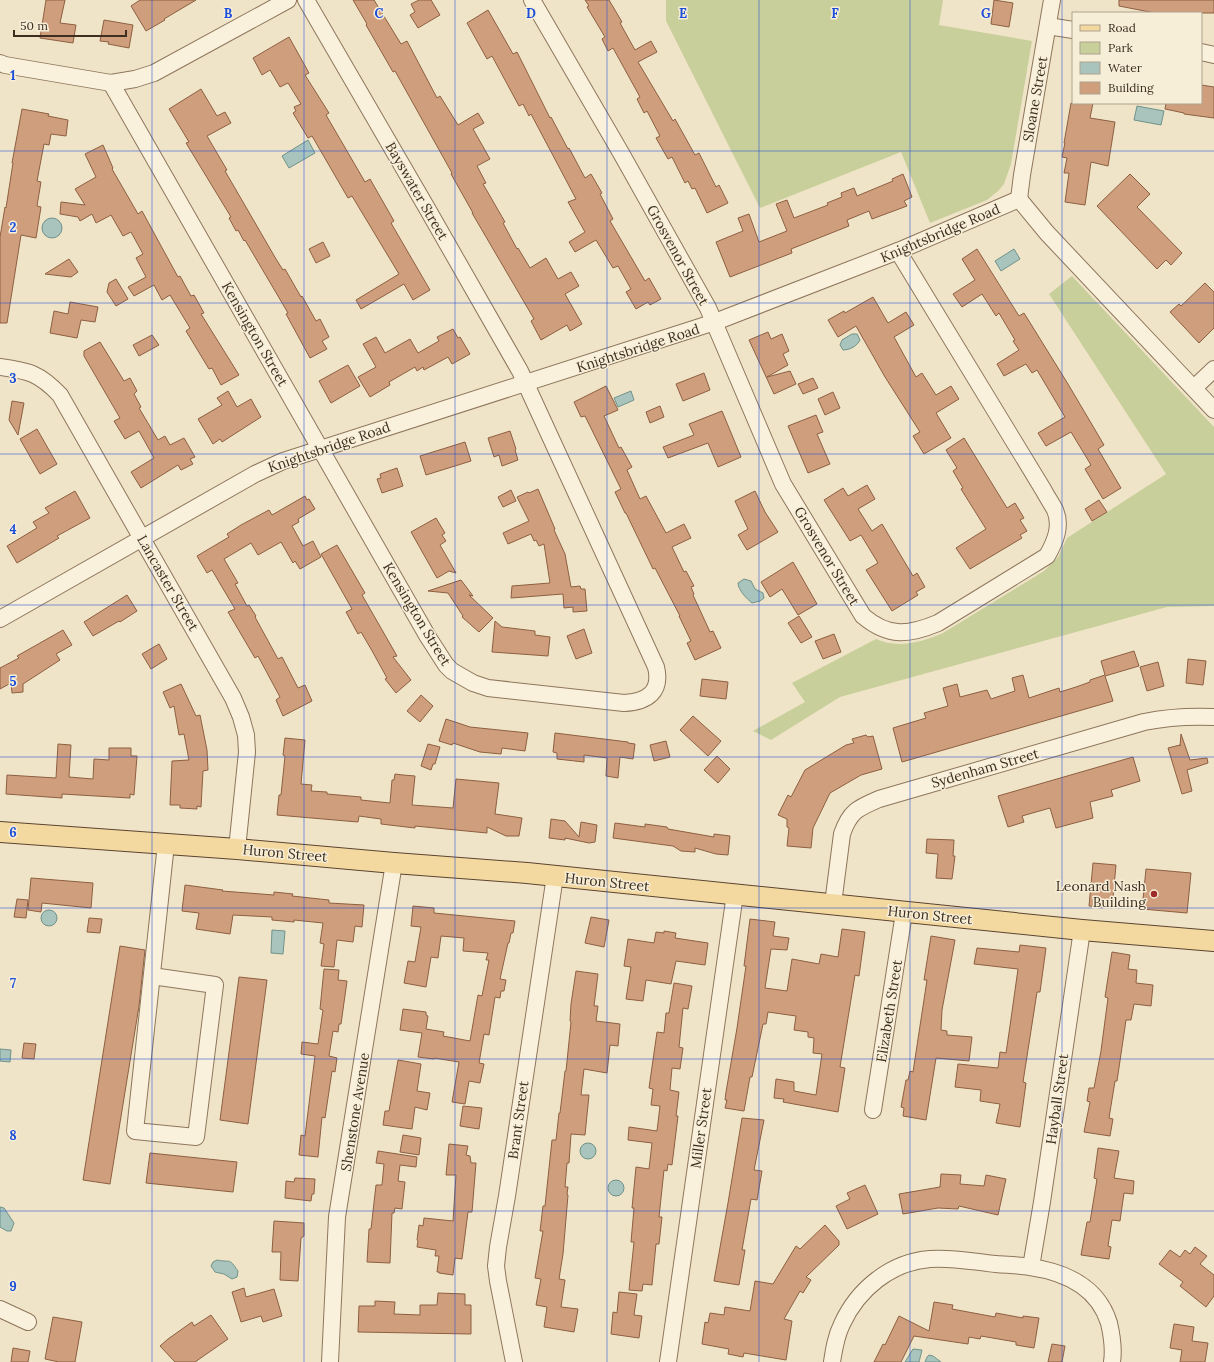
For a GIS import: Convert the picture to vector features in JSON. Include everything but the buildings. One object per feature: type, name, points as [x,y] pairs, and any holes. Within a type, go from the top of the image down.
[{"type":"main road","name":"Huron Street","points":[[0,832],[237,849],[555,876],[833,904],[904,913],[1214,941]]},
{"type":"street","points":[[0,64],[111,83],[135,79],[154,73],[288,0]]},
{"type":"street","name":"Bayswater Street","points":[[306,0],[428,210],[526,384]]},
{"type":"street","name":"Grosvenor Street","points":[[532,0],[621,153],[708,308],[783,484],[863,616],[877,626],[898,632],[909,633],[920,631],[938,624],[1047,556],[1055,542],[1057,519],[1055,511],[1044,491],[898,251]]},
{"type":"street","name":"Sloane Street","points":[[1019,199],[1052,0]]},
{"type":"street","points":[[1048,26],[1072,30]]},
{"type":"street","points":[[1202,52],[1214,55]]},
{"type":"street","name":"Kensington Street","points":[[111,83],[428,637],[446,665],[452,671],[473,683],[488,688],[585,700],[635,703],[652,693],[657,685],[658,676],[656,667],[526,384]]},
{"type":"street","points":[[1019,199],[1047,232],[1214,410]]},
{"type":"street","name":"Knightsbridge Road","points":[[0,620],[255,474],[283,461],[715,322],[898,251],[1019,199]]},
{"type":"street","name":"Lancaster Street","points":[[0,367],[35,374],[48,382],[60,396],[222,676],[241,717],[246,735],[247,752],[237,849]]},
{"type":"street","points":[[1194,388],[1214,369]]},
{"type":"street","name":"Sydenham Street","points":[[833,904],[842,834],[850,817],[861,806],[879,799],[1144,722],[1190,716],[1214,718]]},
{"type":"street","points":[[152,976],[215,985],[196,1137],[135,1131],[166,844]]},
{"type":"street","name":"Shenstone Avenue","points":[[330,1362],[337,1217],[359,1090],[394,863]]},
{"type":"street","name":"Brant Street","points":[[514,1362],[498,1281],[496,1266],[497,1254],[555,876]]},
{"type":"street","name":"Miller Street","points":[[668,1362],[735,894]]},
{"type":"street","name":"Elizabeth Street","points":[[873,1110],[904,913]]},
{"type":"street","name":"Hayball Street","points":[[1031,1267],[1082,930]]},
{"type":"street","points":[[832,1362],[836,1340],[847,1314],[862,1293],[890,1270],[910,1262],[930,1259],[960,1259],[1031,1267],[1061,1275],[1076,1281],[1092,1294],[1105,1313],[1112,1337],[1112,1362]]},
{"type":"street","points":[[0,1309],[28,1322]]},
{"type":"green space","points":[[666,0],[943,0],[939,25],[1032,41],[1011,164],[1004,184],[987,200],[930,223],[901,152],[760,208],[666,21]]},
{"type":"green space","points":[[1072,276],[1214,427],[1214,606],[1167,607],[840,697],[771,740],[753,731],[805,702],[792,683],[876,639],[893,644],[901,644],[927,639],[943,633],[1044,571],[1058,557],[1067,538],[1166,474],[1049,294]]},
{"type":"water","points":[[1137,106],[1164,111],[1161,125],[1134,120]]},
{"type":"water","points":[[308,140],[315,153],[289,168],[282,156]]},
{"type":"water","points":[[52,218],[59,221],[62,228],[59,235],[52,238],[45,235],[42,228],[45,221]]},
{"type":"water","points":[[1014,249],[1020,259],[1001,271],[995,261]]},
{"type":"water","points":[[852,334],[857,334],[860,340],[853,347],[843,350],[840,345],[842,340]]},
{"type":"water","points":[[631,391],[634,400],[618,407],[614,398]]},
{"type":"water","points":[[744,579],[751,581],[755,589],[763,593],[764,598],[760,601],[752,603],[738,586],[738,583]]},
{"type":"water","points":[[46,910],[52,910],[57,915],[55,924],[52,926],[46,926],[41,921],[41,915]]},
{"type":"water","points":[[272,930],[285,931],[283,954],[271,953]]},
{"type":"water","points":[[0,1049],[11,1050],[10,1062],[0,1061]]},
{"type":"water","points":[[585,1143],[591,1143],[596,1148],[594,1157],[591,1159],[585,1159],[580,1154],[580,1148]]},
{"type":"water","points":[[613,1180],[619,1180],[624,1185],[622,1194],[619,1196],[613,1196],[608,1191],[608,1185]]},
{"type":"water","points":[[0,1207],[4,1208],[14,1223],[11,1231],[7,1231],[0,1227]]},
{"type":"water","points":[[217,1260],[231,1262],[238,1271],[237,1277],[232,1279],[224,1274],[215,1272],[211,1266],[213,1262]]},
{"type":"water","points":[[913,1349],[922,1350],[919,1362],[905,1362]]},
{"type":"water","points":[[929,1355],[933,1356],[941,1362],[925,1362]]},
{"type":"place","name":"Leonard Nash Building","points":[[1154,894]]}]
